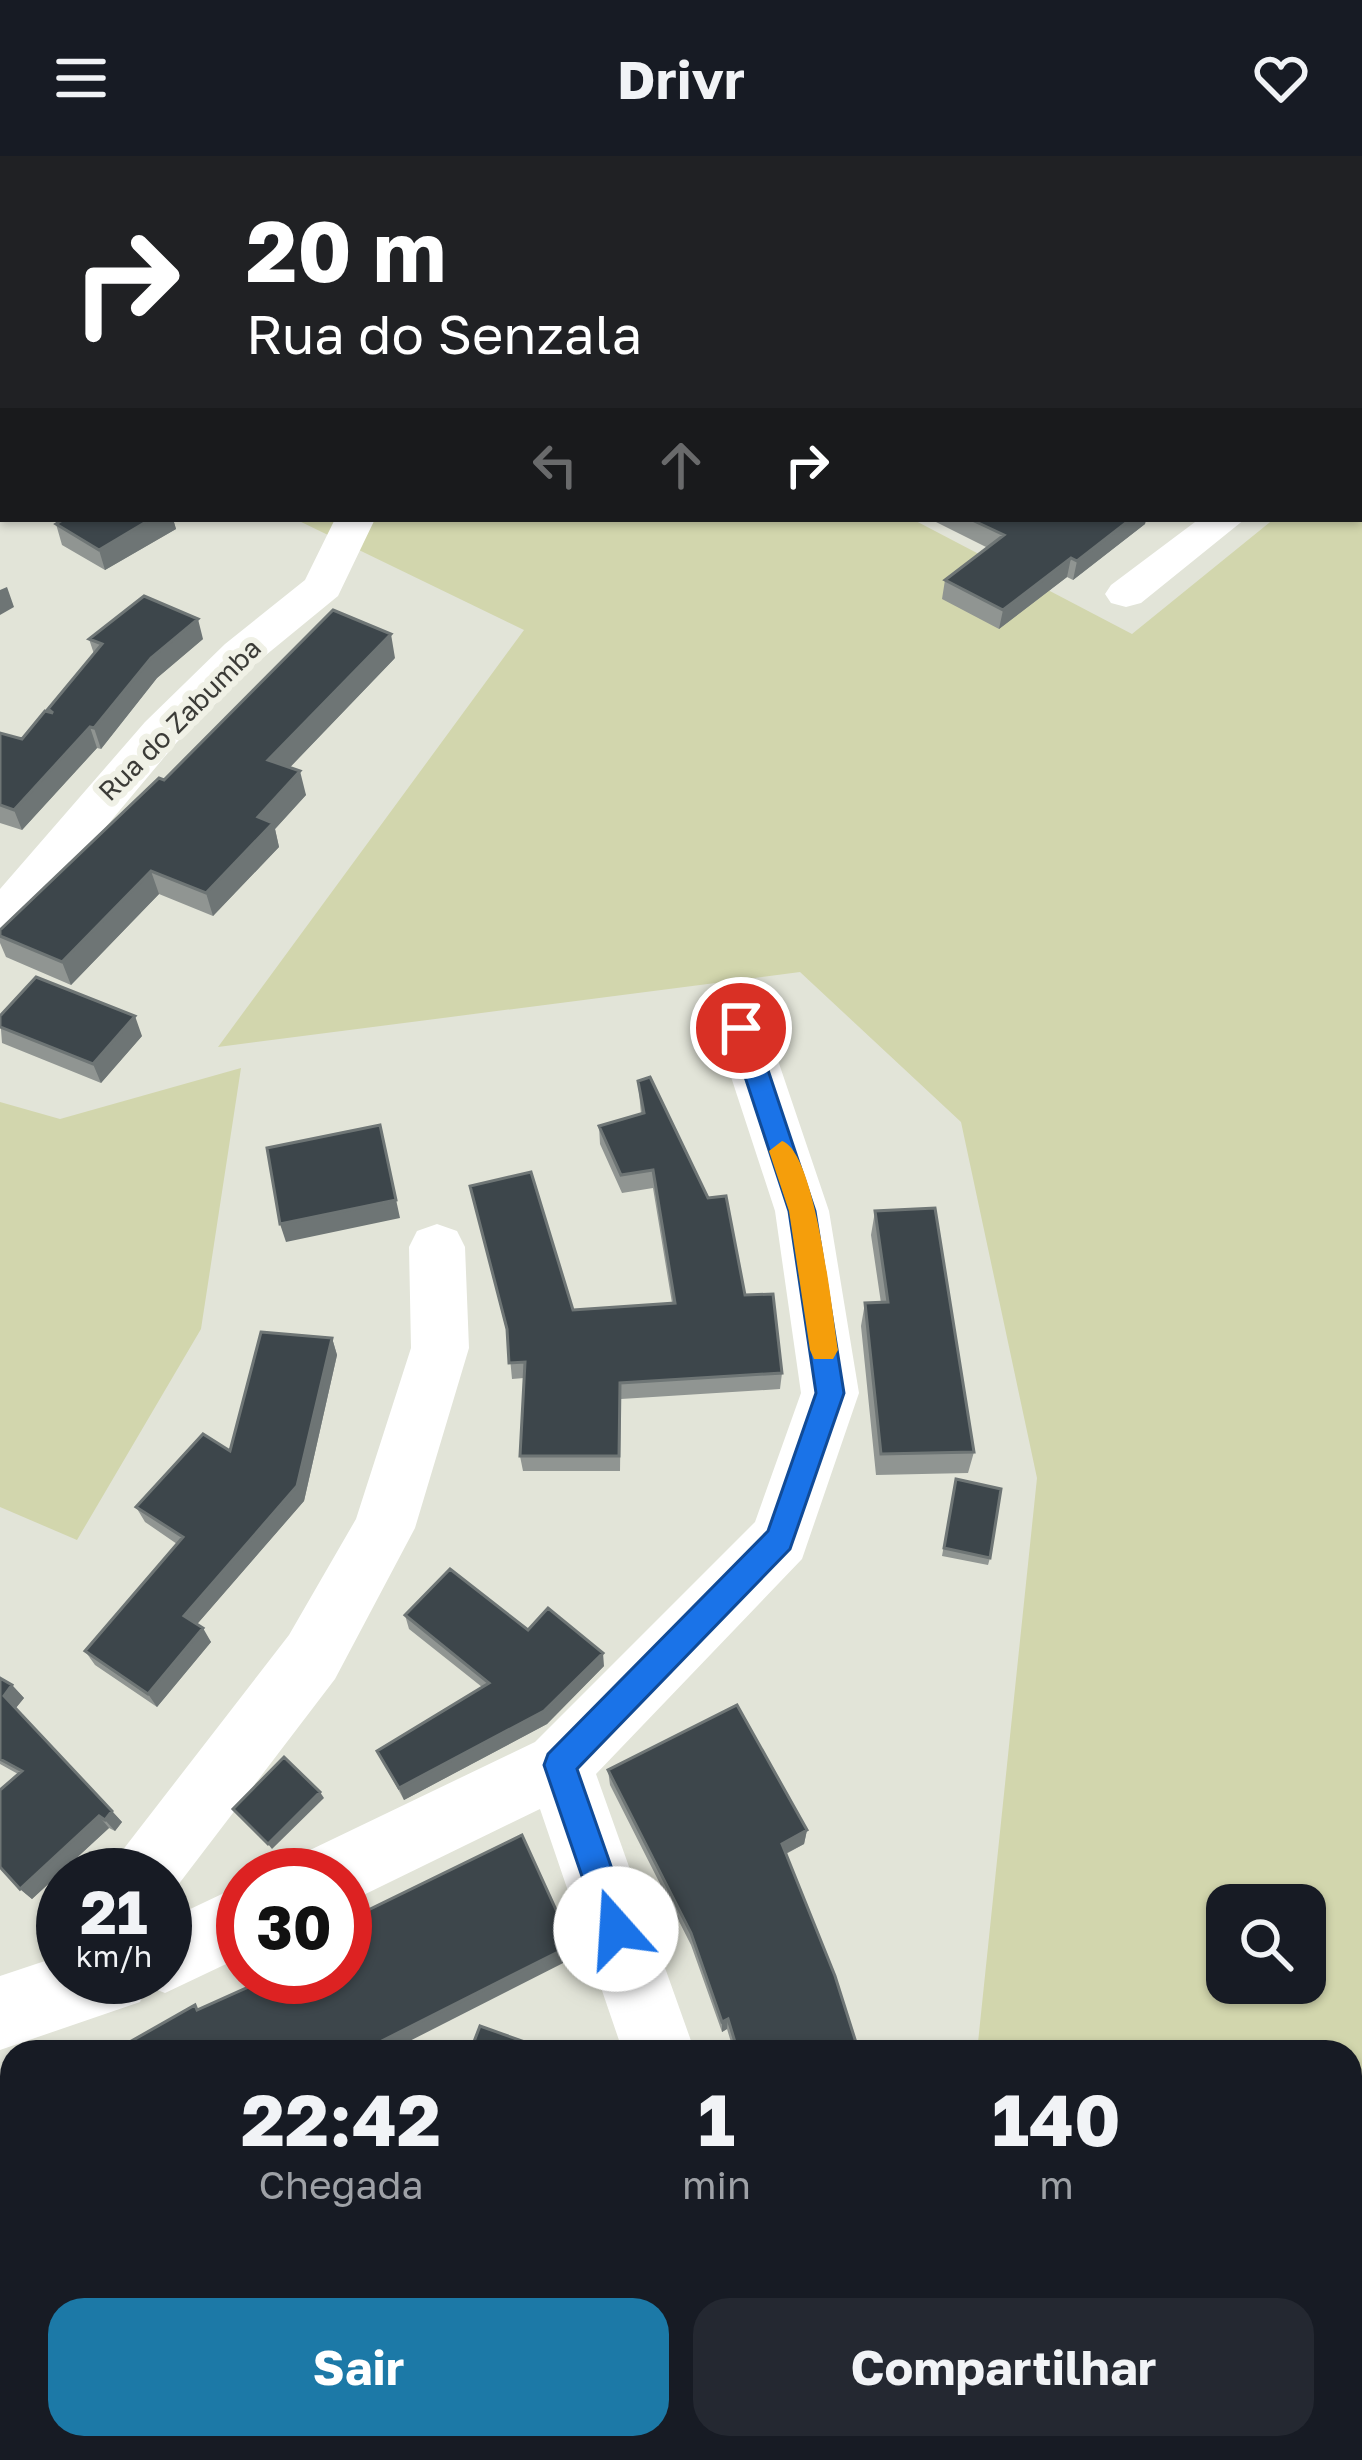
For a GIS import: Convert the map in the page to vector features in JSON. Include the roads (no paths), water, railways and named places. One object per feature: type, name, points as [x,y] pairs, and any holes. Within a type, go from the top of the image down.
[{"type":"street","name":"Rua do Zabumba","points":[[0,921],[161,732],[240,654],[322,587],[354,522]]},
{"type":"street","points":[[1126,594],[1221,522]]},
{"type":"street","points":[[372,1856],[560,1765],[780,1539],[830,1393],[802,1211],[741,1028]]},
{"type":"street","points":[[167,1848],[312,1658],[384,1528],[440,1348],[437,1247]]},
{"type":"street","points":[[560,1765],[655,2040]]}]
